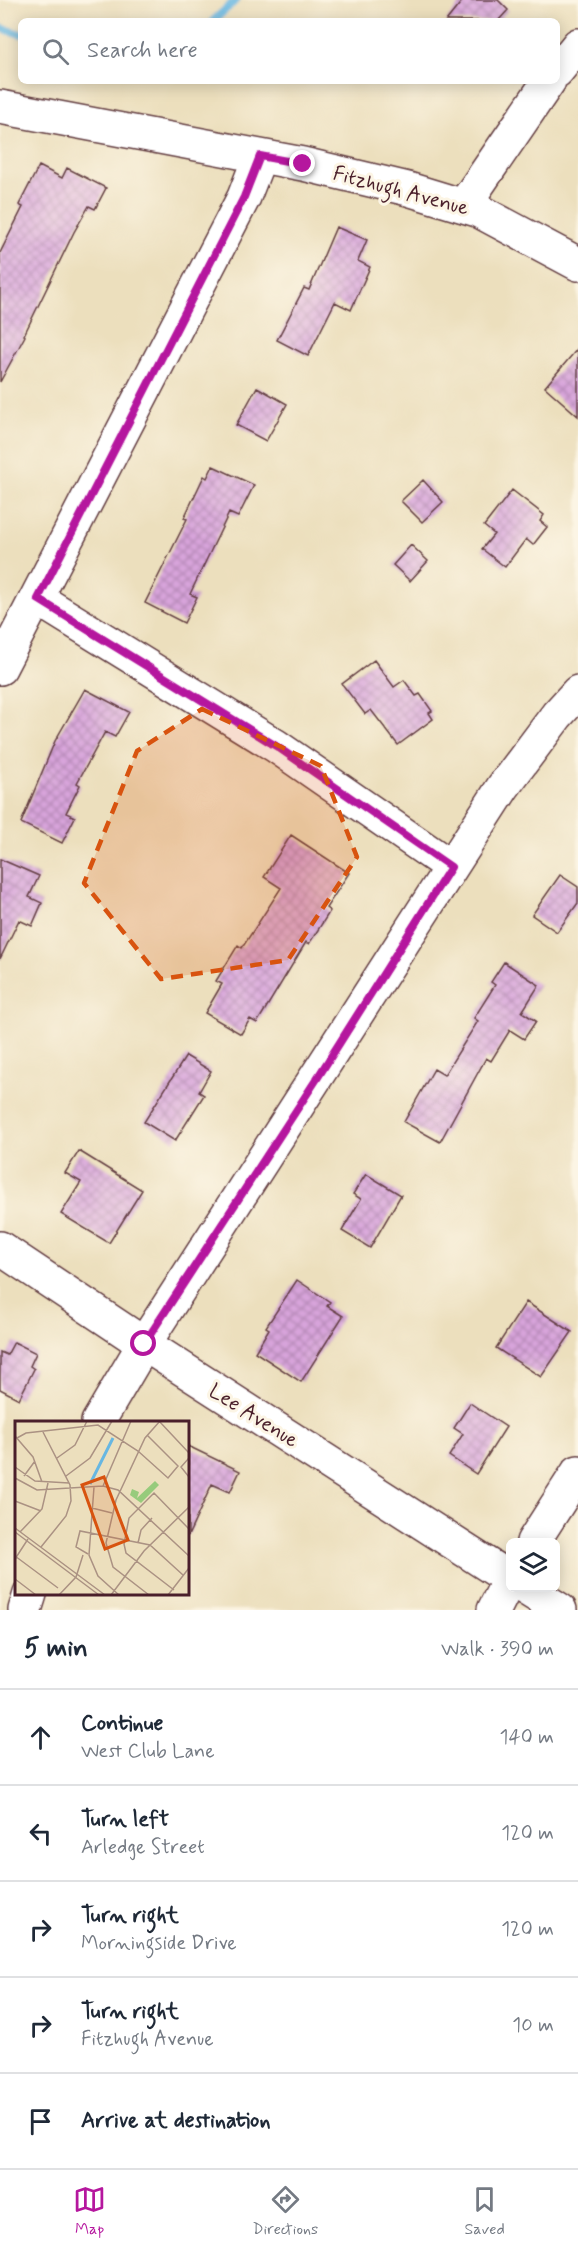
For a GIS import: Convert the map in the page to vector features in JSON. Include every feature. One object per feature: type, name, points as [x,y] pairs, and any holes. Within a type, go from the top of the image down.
[{"type":"street","points":[[560,67],[578,45]]},
{"type":"street","points":[[464,205],[547,84]]},
{"type":"street","name":"Fitzhugh Avenue","points":[[0,107],[260,156],[398,186],[464,205],[578,264]]},
{"type":"street","points":[[0,668],[38,599],[244,197],[260,156]]},
{"type":"street","points":[[38,599],[276,746],[451,867]]},
{"type":"street","points":[[99,1421],[144,1344],[503,787],[557,715],[578,692]]},
{"type":"street","name":"Lee Avenue","points":[[0,1248],[144,1344],[506,1575]]},
{"type":"street","points":[[535,1538],[578,1472]]},
{"type":"street","points":[[494,1610],[506,1586]]},
{"type":"street","points":[[533,1592],[560,1610]]},
{"type":"street","points":[[25,1610],[29,1595]]},
{"type":"highlighted area","points":[[202,709],[321,766],[357,857],[288,960],[161,979],[84,883],[137,751]]},
{"type":"building","points":[[463,0],[498,0],[508,10],[501,18],[448,18]]},
{"type":"building","points":[[39,166],[62,178],[67,168],[106,188],[95,209],[89,206],[74,232],[25,336],[0,382],[0,253],[23,207],[19,205]]},
{"type":"building","points":[[336,227],[367,240],[358,261],[370,267],[351,310],[335,302],[308,356],[277,340],[304,288],[309,290]]},
{"type":"building","points":[[578,348],[578,416],[545,387]]},
{"type":"building","points":[[257,387],[287,404],[266,441],[236,425]]},
{"type":"building","points":[[213,466],[254,485],[238,517],[229,513],[190,594],[197,597],[184,623],[145,603],[187,519],[184,518],[204,476],[207,478]]},
{"type":"building","points":[[423,480],[443,502],[422,522],[401,501]]},
{"type":"building","points":[[512,490],[544,515],[540,521],[547,527],[533,545],[526,539],[505,567],[482,549],[494,534],[484,526]]},
{"type":"building","points":[[411,545],[428,561],[410,581],[393,565]]},
{"type":"building","points":[[374,660],[394,687],[404,680],[416,696],[420,694],[432,711],[429,713],[433,719],[398,745],[371,710],[365,714],[342,684]]},
{"type":"building","points":[[85,689],[129,712],[115,737],[105,732],[77,783],[80,785],[66,813],[75,817],[62,843],[21,823],[55,741]]},
{"type":"building","points":[[291,835],[349,873],[326,908],[330,911],[309,944],[306,942],[257,1023],[250,1019],[241,1034],[205,1013],[222,984],[216,981],[238,945],[242,948],[281,888],[264,877]]},
{"type":"building","points":[[0,859],[39,876],[29,897],[42,903],[32,926],[19,920],[0,959]]},
{"type":"building","points":[[560,875],[578,887],[578,903],[557,932],[532,915]]},
{"type":"building","points":[[504,962],[539,985],[522,1012],[536,1021],[524,1039],[510,1030],[491,1061],[486,1058],[440,1142],[404,1122],[434,1069],[444,1075],[478,1021],[474,1018],[495,985],[491,982]]},
{"type":"building","points":[[186,1056],[211,1071],[199,1092],[204,1095],[175,1141],[144,1122]]},
{"type":"building","points":[[79,1151],[142,1190],[109,1243],[61,1214],[81,1182],[65,1173]]},
{"type":"building","points":[[366,1174],[401,1195],[370,1248],[342,1231],[361,1199],[353,1194]]},
{"type":"building","points":[[297,1280],[330,1302],[327,1306],[343,1316],[301,1382],[255,1352],[269,1329],[266,1327]]},
{"type":"building","points":[[526,1302],[572,1332],[541,1377],[496,1348]]},
{"type":"building","points":[[14,1342],[36,1353],[30,1366],[34,1369],[19,1399],[0,1389],[0,1352],[7,1355]]},
{"type":"building","points":[[470,1403],[506,1427],[476,1474],[449,1456],[463,1434],[454,1428]]},
{"type":"building","points":[[189,1446],[240,1471],[230,1492],[212,1484],[189,1534]]},
{"type":"waterway","points":[[216,18],[236,0]]},
{"type":"waterway","points":[[0,28],[18,33]]},
{"type":"route","points":[[144,1344],[318,1077],[451,867],[276,746],[38,599],[244,197],[260,156],[303,164]]}]
